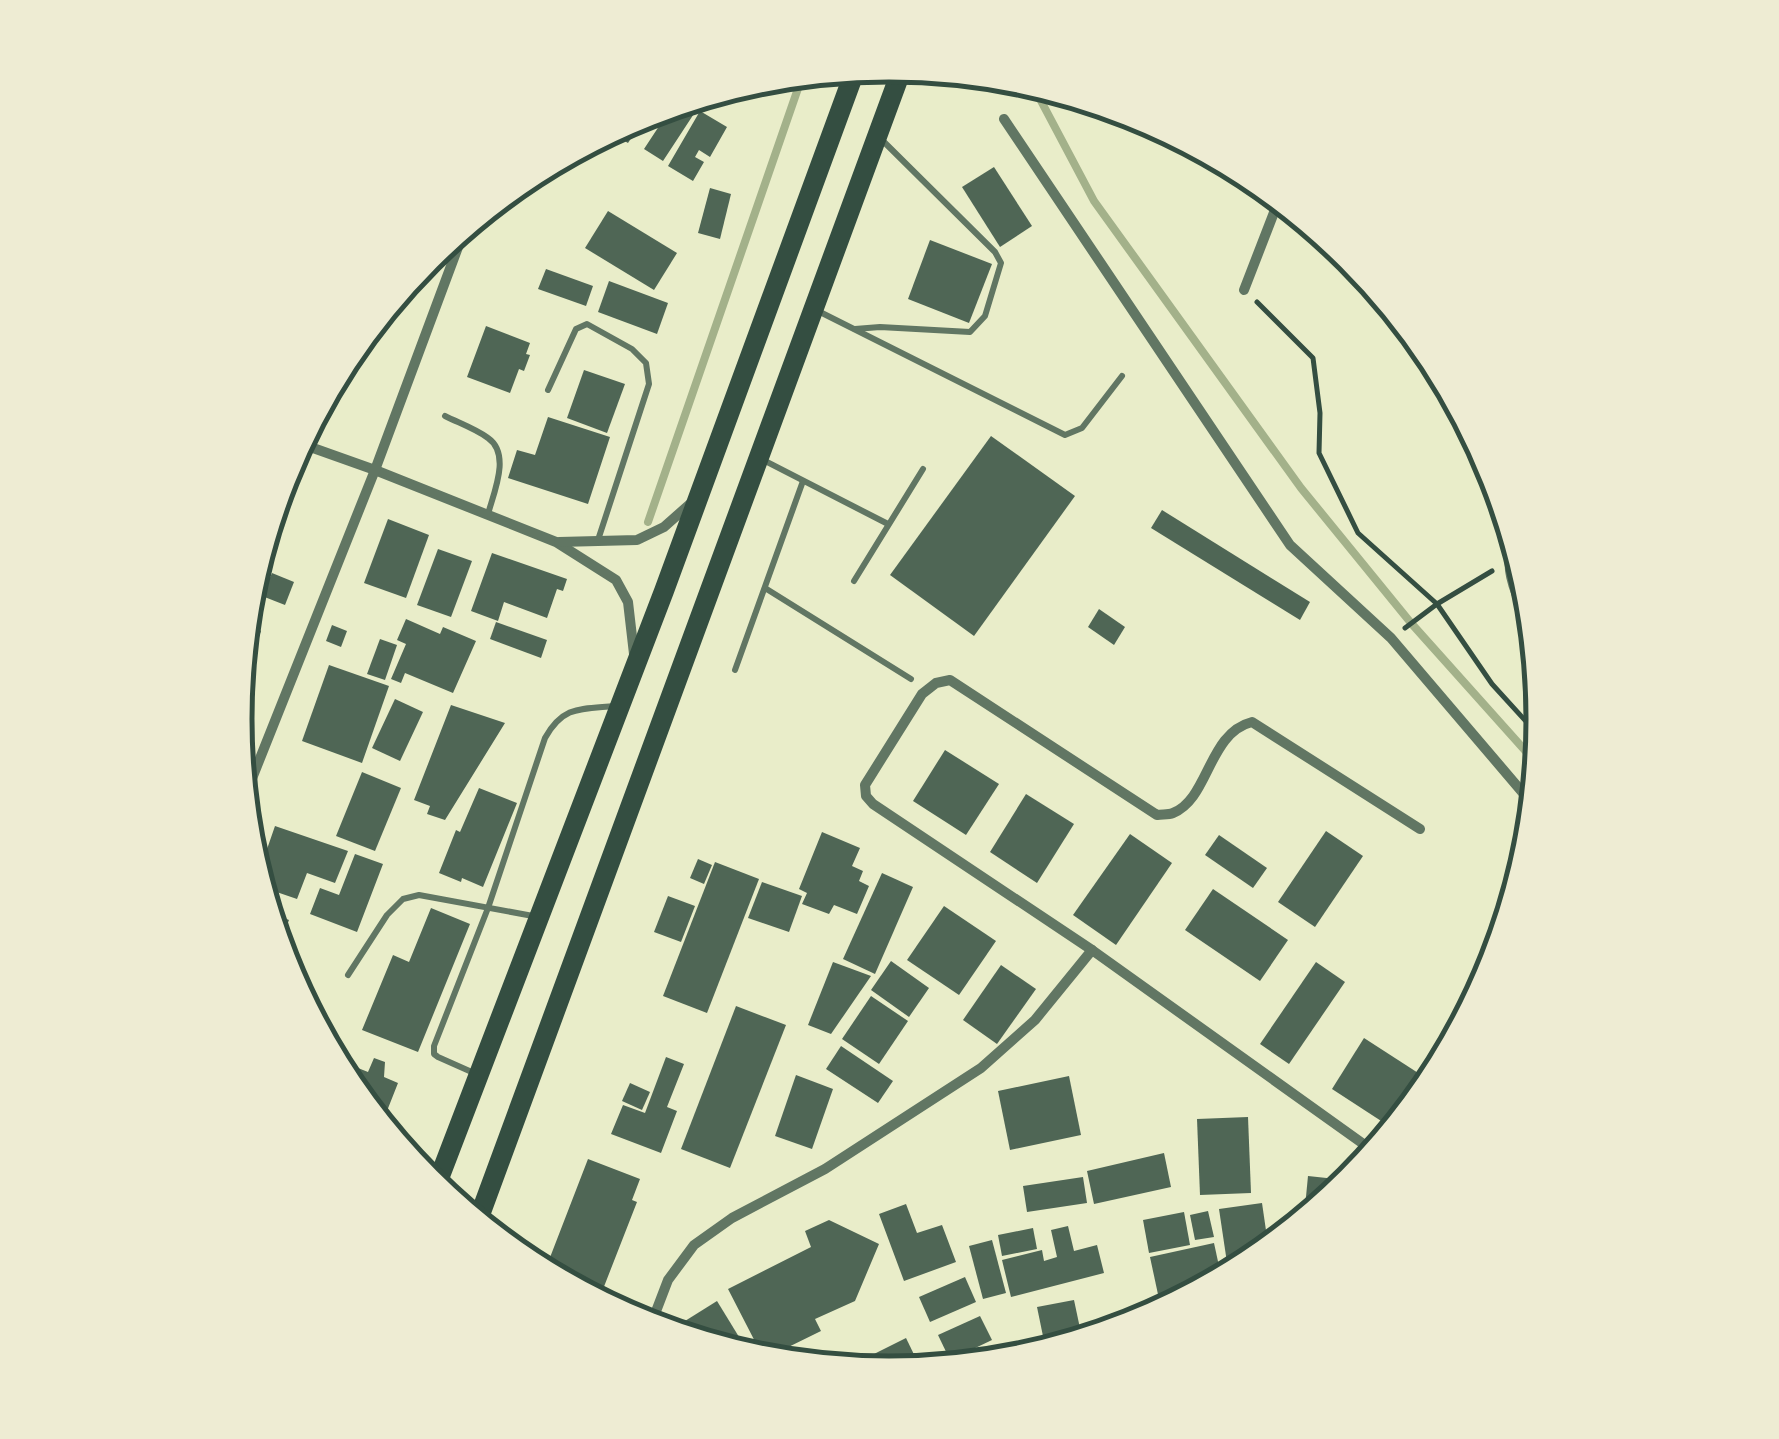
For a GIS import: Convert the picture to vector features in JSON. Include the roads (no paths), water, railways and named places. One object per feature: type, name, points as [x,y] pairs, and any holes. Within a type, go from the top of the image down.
[{"type":"main road","points":[[482,1209],[897,82]]},
{"type":"main road","points":[[441,1172],[620,706],[850,84]]},
{"type":"street","points":[[1004,119],[1290,545],[1390,638],[1522,791]]},
{"type":"street","points":[[1244,290],[1274,212]]},
{"type":"street","points":[[255,771],[456,253]]},
{"type":"street","points":[[313,448],[556,542],[616,580],[628,602],[634,668]]},
{"type":"street","points":[[556,542],[637,540],[664,527],[698,497]]},
{"type":"street","points":[[1364,1144],[1092,950],[874,804],[866,796],[865,786],[922,694],[936,682],[950,680],[1157,815],[1175,812],[1190,799],[1228,734],[1252,722],[1420,829]]},
{"type":"street","points":[[656,1312],[668,1280],[694,1245],[732,1218],[825,1169],[981,1068],[1035,1020],[1092,950]]},
{"type":"lane","points":[[855,329],[970,332],[985,316],[1001,264],[995,252],[876,135]]},
{"type":"lane","points":[[812,309],[1065,435],[1082,428],[1122,376]]},
{"type":"lane","points":[[548,390],[576,329],[587,324],[632,349],[646,363],[649,384],[598,540]]},
{"type":"lane","points":[[445,416],[491,439],[500,453],[488,515]]},
{"type":"lane","points":[[757,457],[888,524]]},
{"type":"lane","points":[[854,581],[923,469]]},
{"type":"lane","points":[[735,670],[803,481]]},
{"type":"lane","points":[[765,588],[911,679]]},
{"type":"lane","points":[[478,1076],[438,1057],[434,1046],[488,908],[545,738],[555,720],[574,710],[620,706]]},
{"type":"lane","points":[[348,975],[387,915],[403,898],[419,895],[539,918]]},
{"type":"waterway","points":[[648,522],[798,89]]},
{"type":"waterway","points":[[1041,101],[1094,201],[1301,488],[1411,623],[1525,751]]}]
